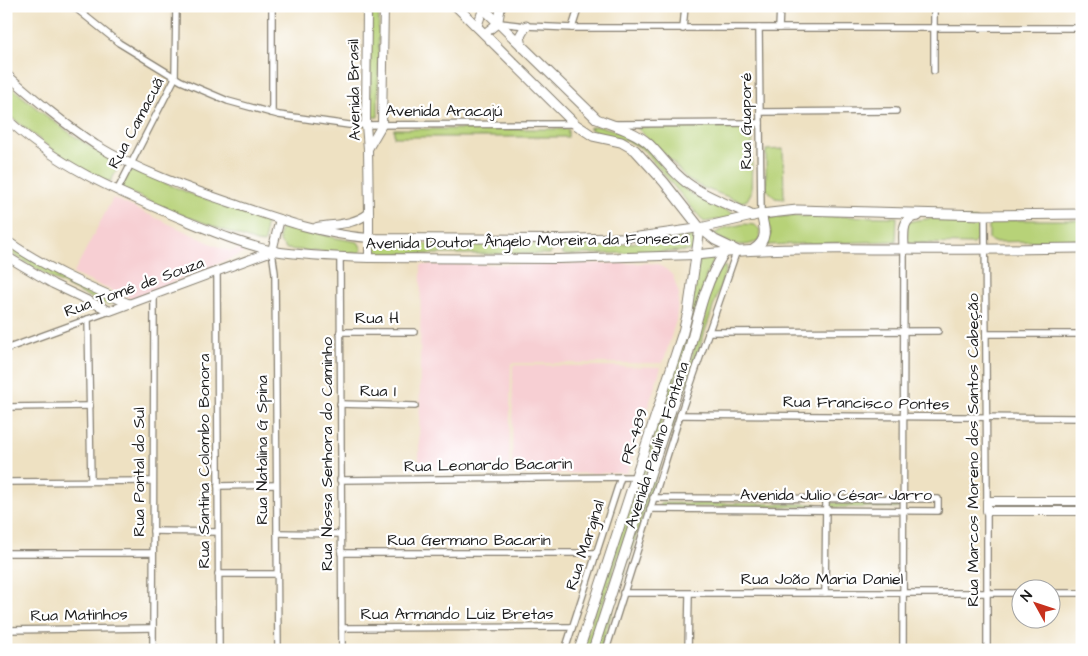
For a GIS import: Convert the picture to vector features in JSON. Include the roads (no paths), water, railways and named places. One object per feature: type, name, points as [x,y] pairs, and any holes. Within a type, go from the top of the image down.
[{"type":"main road","points":[[456,6],[575,124],[593,136],[621,142],[635,150],[664,182],[700,228],[725,246],[737,250]]},
{"type":"main road","points":[[483,7],[590,113],[641,138],[649,144],[673,171],[698,190],[757,215],[764,227],[765,237],[760,246],[753,249]]},
{"type":"main road","points":[[522,47],[520,36],[526,26]]},
{"type":"main road","name":"Avenida Doutor Ângelo Moreira da Fonseca","points":[[700,228],[757,215],[797,210],[1082,214]]},
{"type":"main road","points":[[904,249],[906,222],[913,216],[926,216],[929,213]]},
{"type":"main road","points":[[696,253],[719,224]]},
{"type":"main road","name":"PR-489","points":[[579,650],[683,332],[688,312],[700,228]]},
{"type":"main road","name":"Avenida Doutor Ângelo Moreira da Fonseca","points":[[696,253],[753,249],[1082,248]]},
{"type":"main road","name":"PR-489","points":[[593,650],[685,368],[708,282],[716,264],[725,252]]},
{"type":"street","name":"Avenida Aracajú","points":[[73,6],[119,43],[175,78],[216,96],[272,113],[328,123],[366,125],[575,124]]},
{"type":"street","name":"Rua Camacuã","points":[[116,191],[175,78],[176,6]]},
{"type":"street","points":[[272,6],[272,113]]},
{"type":"street","name":"Avenida Brasil","points":[[367,6],[366,125],[368,149]]},
{"type":"street","name":"Avenida Brasil","points":[[368,149],[382,124],[384,6]]},
{"type":"street","points":[[484,34],[498,23],[501,6]]},
{"type":"street","points":[[572,28],[579,6]]},
{"type":"street","points":[[683,29],[685,6]]},
{"type":"street","points":[[779,28],[780,6]]},
{"type":"street","points":[[934,6],[934,71]]},
{"type":"street","points":[[477,27],[483,7]]},
{"type":"street","points":[[498,23],[572,28],[683,29],[1082,28]]},
{"type":"street","name":"Rua Guaporé","points":[[757,215],[760,123],[760,28]]},
{"type":"street","name":"Avenida Doutor Ângelo Moreira da Fonseca","points":[[6,74],[58,117],[96,144],[130,164],[201,193],[280,220],[339,234],[369,238],[558,239],[635,237],[700,228]]},
{"type":"street","points":[[760,112],[896,111]]},
{"type":"street","name":"Avenida Doutor Ângelo Moreira da Fonseca","points":[[6,118],[55,156],[116,191],[199,226],[272,251],[369,258],[558,259],[696,253]]},
{"type":"street","points":[[612,124],[760,123]]},
{"type":"street","points":[[368,149],[369,258]]},
{"type":"street","points":[[312,227],[352,222],[370,213]]},
{"type":"street","name":"Rua Marcos Moreno dos Santos Cabeção","points":[[985,214],[987,650]]},
{"type":"street","points":[[272,251],[280,220]]},
{"type":"street","points":[[6,240],[79,282],[130,304]]},
{"type":"street","points":[[903,650],[904,249]]},
{"type":"street","name":"Avenida Paulino Fontana","points":[[606,650],[680,415],[737,250]]},
{"type":"street","name":"Rua Tomé de Souza","points":[[6,349],[272,251]]},
{"type":"street","name":"Rua Natalina G Spina","points":[[272,251],[275,272],[278,650]]},
{"type":"street","points":[[6,256],[53,284],[110,312]]},
{"type":"street","name":"Rua Nossa Senhora do Caminho","points":[[340,257],[342,650]]},
{"type":"street","name":"Rua Santina Colombo Bonora","points":[[217,271],[219,650]]},
{"type":"street","name":"Rua Pontal do Sul","points":[[153,650],[154,295]]},
{"type":"street","points":[[88,319],[91,481]]},
{"type":"street","points":[[708,332],[938,331]]},
{"type":"street","name":"Rua H","points":[[340,332],[414,332]]},
{"type":"street","points":[[986,334],[1082,334]]},
{"type":"street","name":"Rua I","points":[[340,404],[414,406]]},
{"type":"street","points":[[6,407],[90,406]]},
{"type":"street","name":"Rua Francisco Pontes","points":[[680,415],[1082,418]]},
{"type":"street","name":"Rua Marginal","points":[[565,650],[621,477]]},
{"type":"street","name":"Rua Leonardo Bacarin","points":[[340,480],[636,477]]},
{"type":"street","points":[[6,482],[153,481]]},
{"type":"street","points":[[218,486],[276,485]]},
{"type":"street","name":"Avenida Julio César Jarro","points":[[650,509],[938,511],[938,499],[653,498]]},
{"type":"street","points":[[825,593],[826,499]]},
{"type":"street","points":[[987,501],[1082,501]]},
{"type":"street","points":[[987,511],[1082,511]]},
{"type":"street","points":[[153,531],[218,532]]},
{"type":"street","points":[[277,533],[341,534]]},
{"type":"street","points":[[6,553],[153,553]]},
{"type":"street","name":"Rua Germano Bacarin","points":[[341,553],[597,553]]},
{"type":"street","points":[[218,574],[277,574]]},
{"type":"street","name":"Rua João Maria Daniel","points":[[624,593],[1010,593]]},
{"type":"street","points":[[1060,593],[1082,593]]},
{"type":"street","points":[[688,650],[689,594]]},
{"type":"street","name":"Rua Armando Luiz Bretas","points":[[342,628],[572,627]]},
{"type":"street","name":"Rua Matinhos","points":[[6,630],[153,628]]}]
